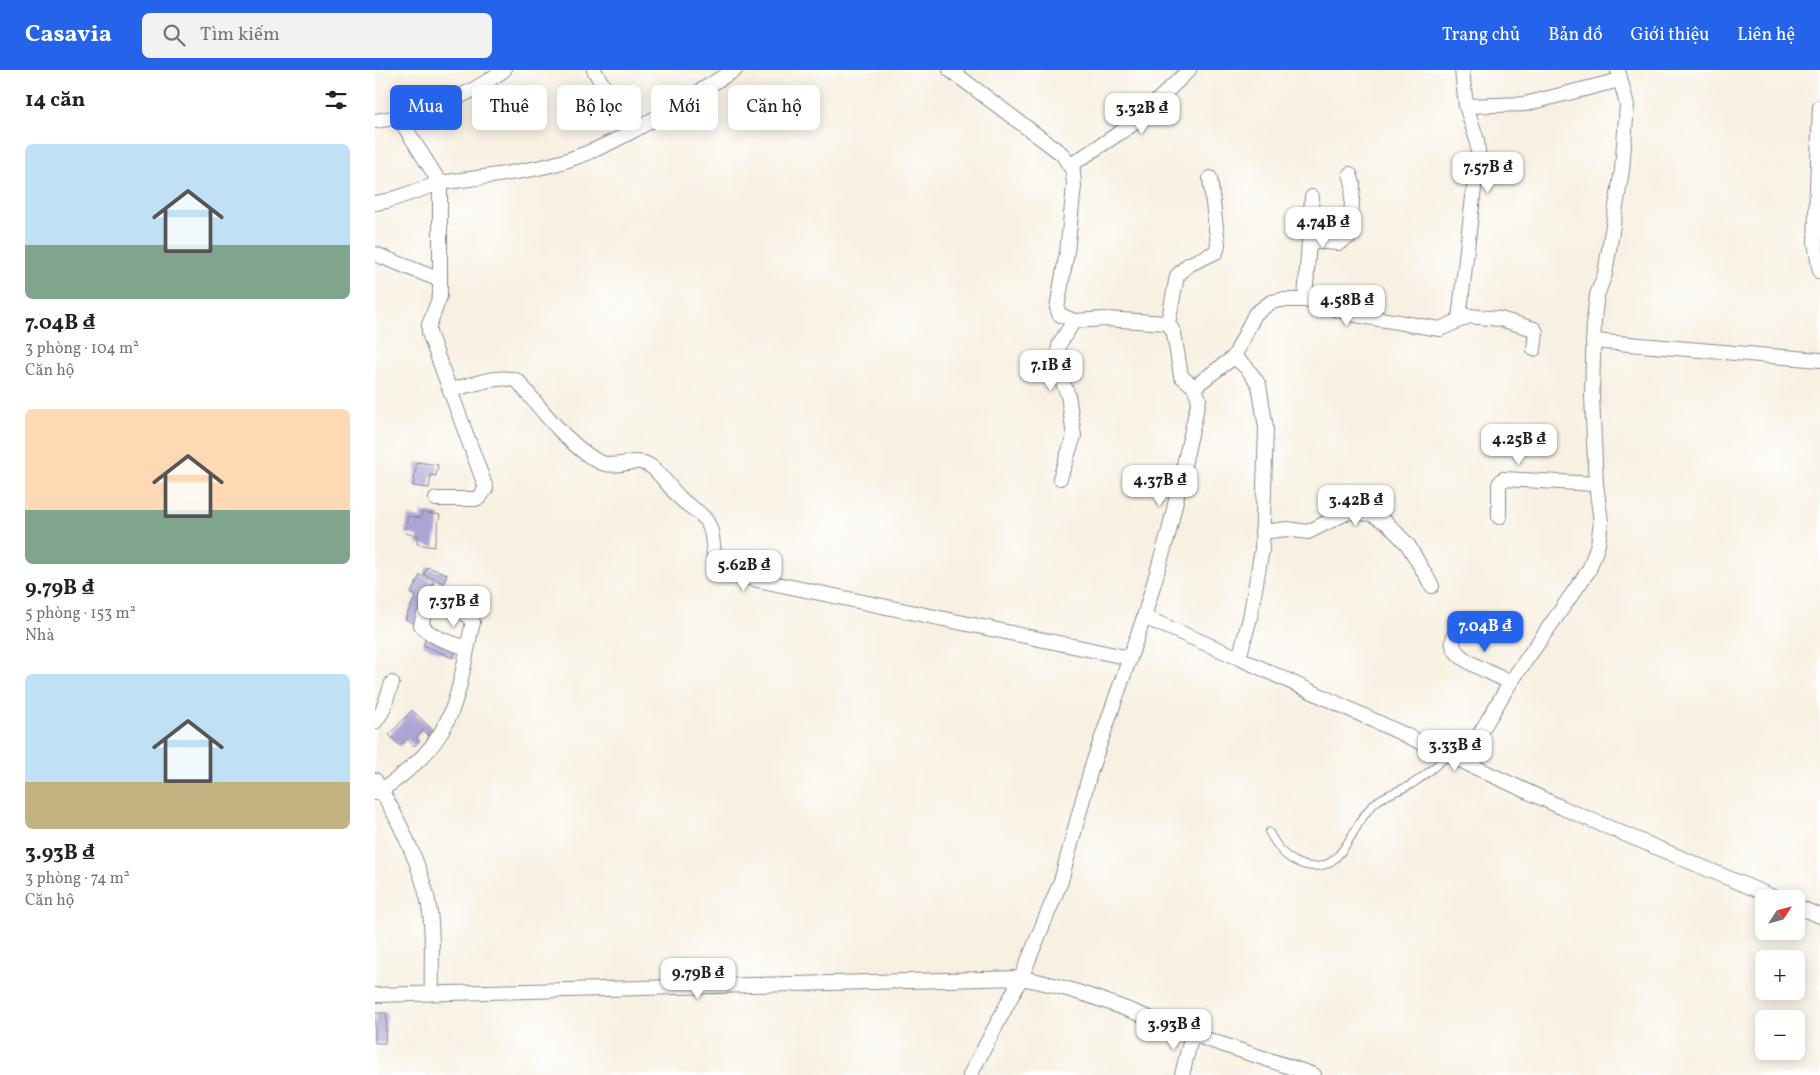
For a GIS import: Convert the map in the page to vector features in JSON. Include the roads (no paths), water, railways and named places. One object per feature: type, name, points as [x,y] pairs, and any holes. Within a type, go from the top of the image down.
[{"type":"street","points":[[462,96],[485,84],[504,70]]},
{"type":"street","points":[[594,70],[630,131]]},
{"type":"street","points":[[375,202],[387,201],[440,182],[510,173],[567,161],[597,149],[735,70]]},
{"type":"street","points":[[950,70],[1062,154],[1071,165],[1073,176],[1073,212],[1057,308],[1059,314],[1073,321],[1105,319],[1168,323]]},
{"type":"street","points":[[1071,165],[1133,124],[1189,70]]},
{"type":"street","points":[[1459,319],[1478,153],[1466,106],[1462,70]]},
{"type":"street","points":[[1464,760],[1510,683],[1594,559],[1601,522],[1596,484],[1592,396],[1595,307],[1605,274],[1622,170],[1627,105],[1619,75],[1525,104],[1466,106]]},
{"type":"street","points":[[1820,107],[1819,199],[1815,242],[1820,272]]},
{"type":"street","points":[[375,121],[390,119]]},
{"type":"street","points":[[407,130],[440,182],[440,296],[429,325],[429,334],[487,488],[480,498],[436,499]]},
{"type":"street","points":[[1309,241],[1339,243],[1350,236],[1353,184],[1351,174]]},
{"type":"street","points":[[970,1075],[1021,978],[1061,881],[1091,769],[1144,617],[1169,531],[1197,417],[1199,399],[1194,387],[1181,376],[1174,333],[1168,323],[1177,276],[1188,265],[1216,252],[1218,245],[1210,178]]},
{"type":"street","points":[[1305,300],[1312,197]]},
{"type":"street","points":[[375,254],[440,280]]},
{"type":"street","points":[[1194,387],[1234,357],[1251,320],[1263,306],[1281,300],[1305,300],[1356,315],[1427,327],[1440,328],[1469,316],[1480,317],[1531,327],[1536,332],[1535,349]]},
{"type":"street","points":[[1060,478],[1074,436],[1069,395],[1055,363],[1060,343],[1073,321]]},
{"type":"street","points":[[1593,342],[1820,360]]},
{"type":"street","points":[[1234,357],[1254,375],[1259,385],[1264,408],[1267,444],[1262,532],[1250,618],[1239,658]]},
{"type":"street","points":[[451,390],[490,381],[513,379],[518,381],[553,421],[603,464],[614,465],[638,460],[653,468],[683,502],[692,506],[705,519],[710,529],[716,564],[720,572],[1130,658]]},
{"type":"street","points":[[1499,517],[1499,484],[1503,479],[1596,484]]},
{"type":"street","points":[[1262,532],[1287,529],[1308,532],[1348,512],[1371,514],[1387,523],[1408,545],[1433,586]]},
{"type":"street","points":[[432,993],[431,922],[424,886],[377,788],[428,754],[448,724],[473,622],[465,613],[443,605]]},
{"type":"street","points":[[424,615],[421,625],[427,632],[437,638],[467,648]]},
{"type":"street","points":[[1144,617],[1449,753],[1563,808],[1757,890]]},
{"type":"street","points":[[1462,621],[1453,639],[1454,650],[1465,661],[1498,674],[1510,683]]},
{"type":"street","points":[[375,722],[382,712],[392,683]]},
{"type":"street","points":[[1805,910],[1820,916]]},
{"type":"street","points":[[375,995],[1021,978],[1058,985],[1087,994],[1300,1073],[1315,1075]]},
{"type":"street","points":[[1183,1075],[1193,1034]]},
{"type":"lane","points":[[1269,832],[1276,845],[1291,860],[1315,868],[1325,866],[1334,862],[1343,851],[1369,807],[1379,799],[1414,783],[1449,753]]}]
